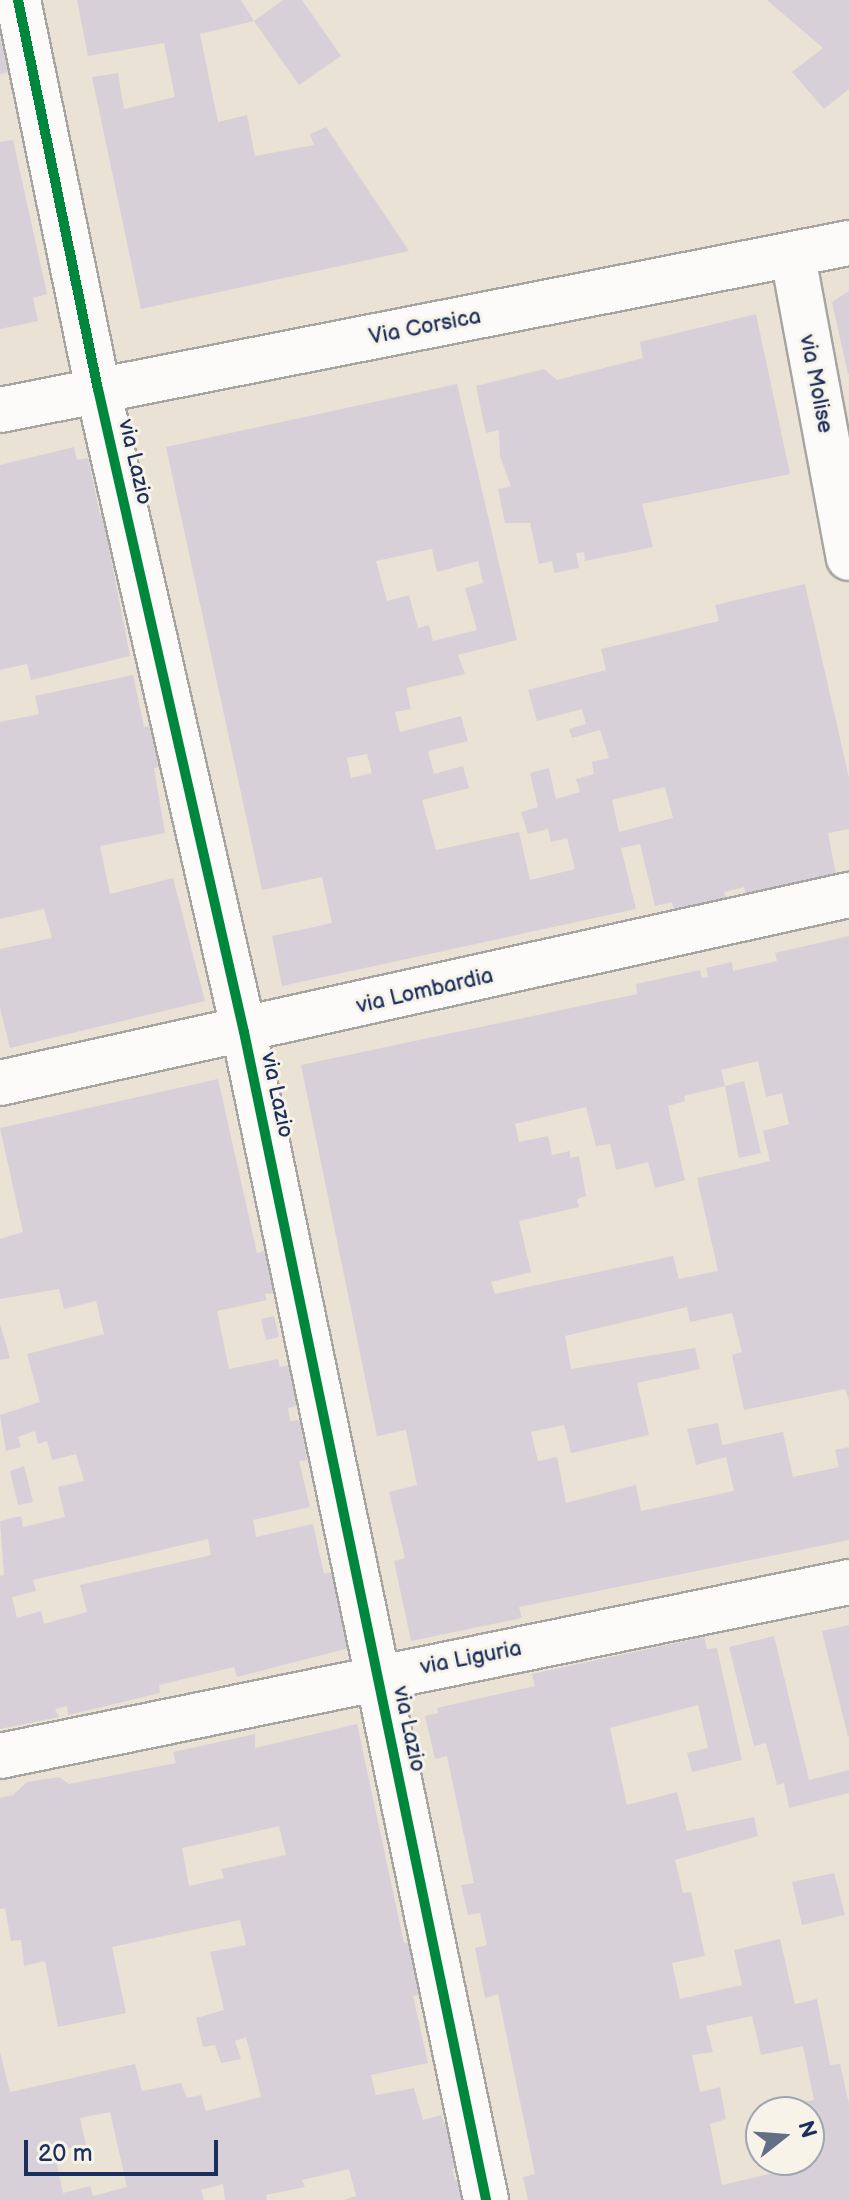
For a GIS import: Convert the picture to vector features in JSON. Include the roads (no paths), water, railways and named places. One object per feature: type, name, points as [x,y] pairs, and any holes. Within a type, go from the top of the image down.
[{"type":"street","name":"via Lazio","points":[[18,0],[98,389],[244,1032],[486,2200]]},
{"type":"street","name":"Via Corsica","points":[[0,410],[793,257],[849,243]]},
{"type":"street","name":"via Molise","points":[[793,257],[849,558]]},
{"type":"street","name":"via Lombardia","points":[[0,1083],[244,1032],[849,895]]},
{"type":"street","name":"via Liguria","points":[[0,1756],[849,1582]]}]
